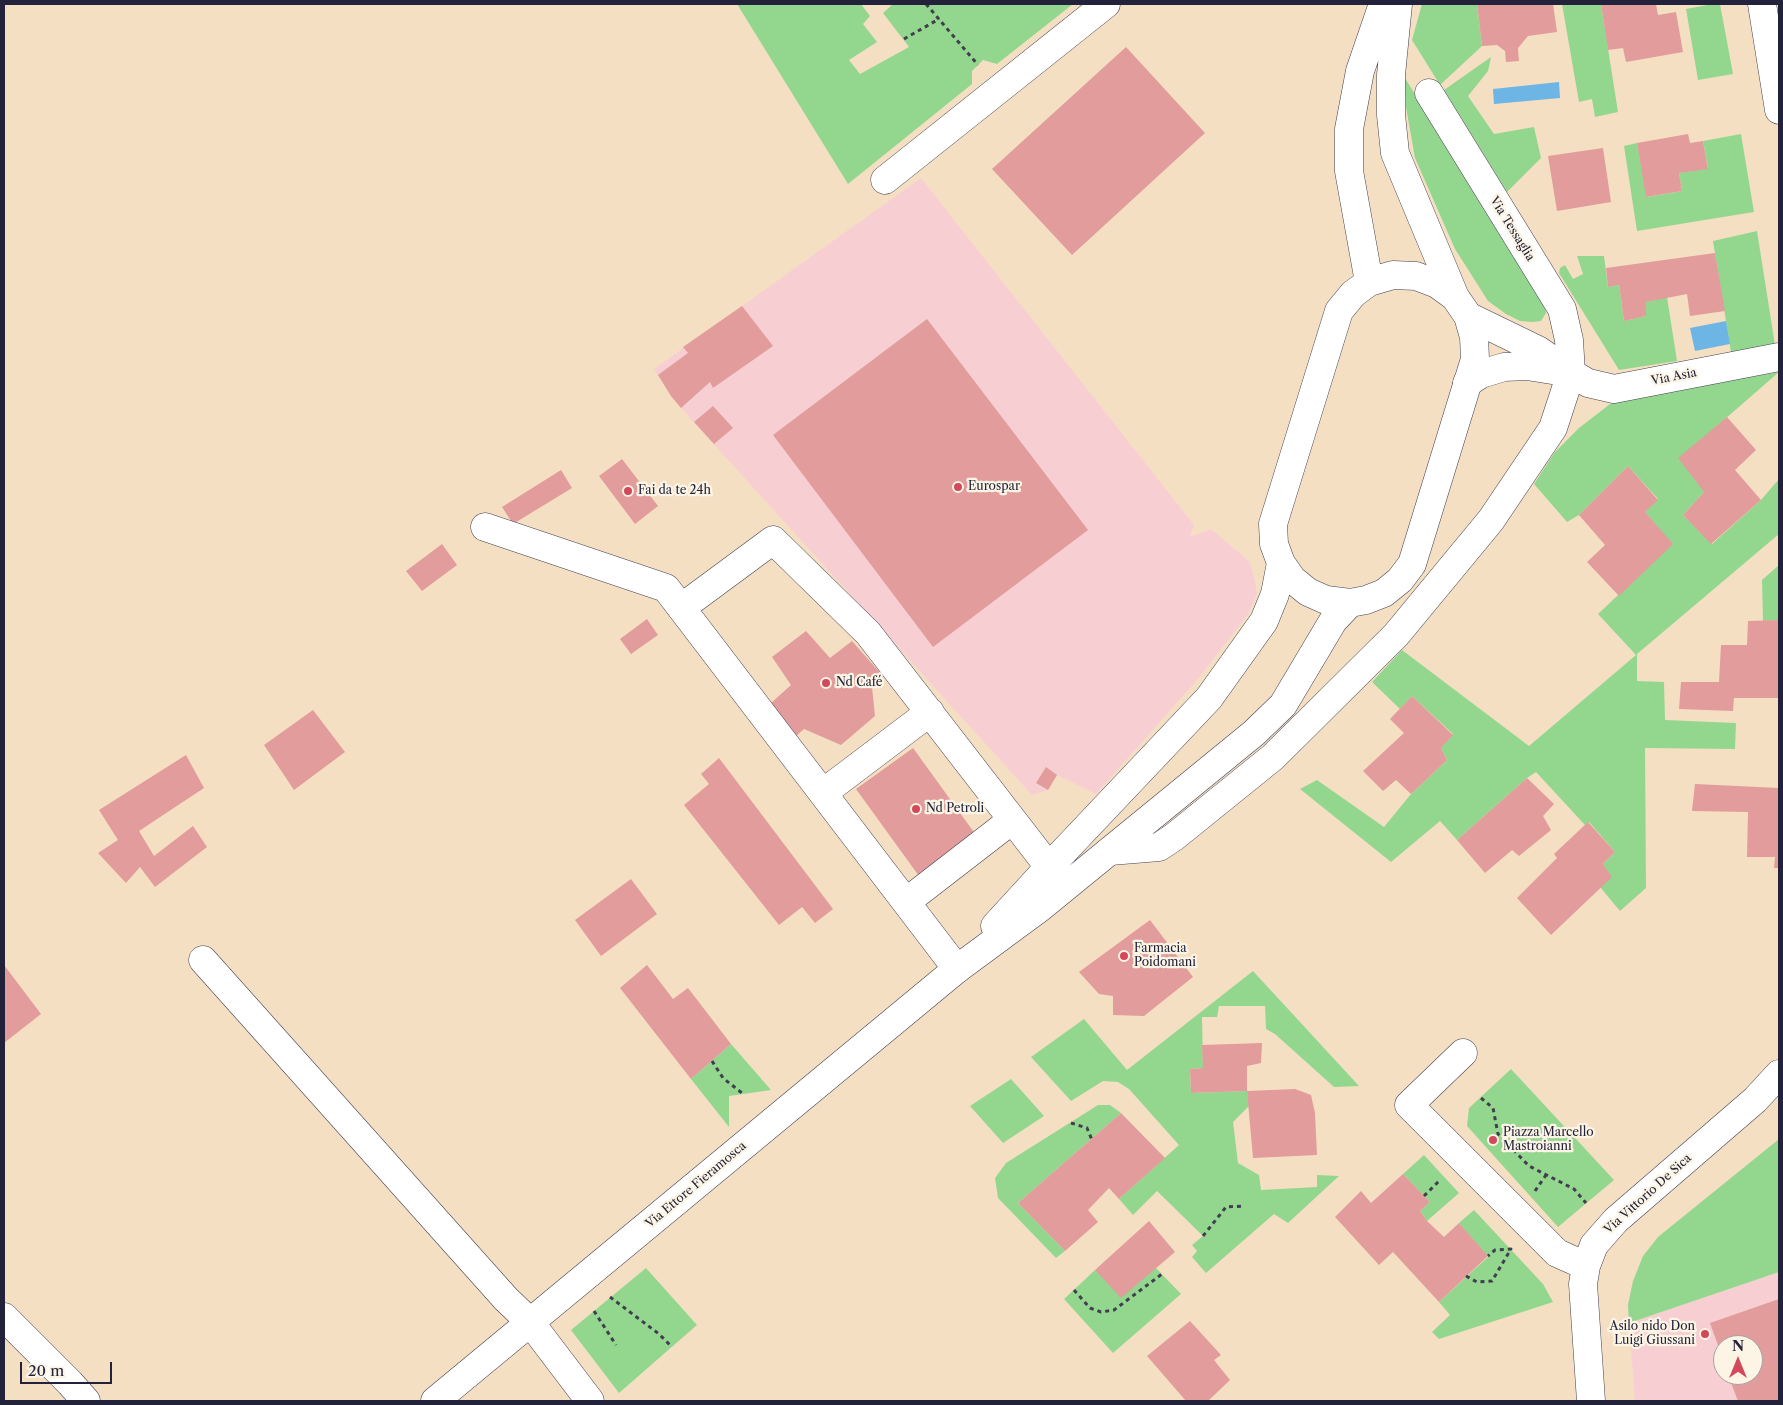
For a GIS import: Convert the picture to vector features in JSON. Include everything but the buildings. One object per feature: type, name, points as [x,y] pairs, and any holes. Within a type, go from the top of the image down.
[{"type":"main road","points":[[885,180],[1106,4]]},
{"type":"main road","points":[[1369,282],[1349,171],[1349,130],[1360,71],[1383,4]]},
{"type":"main road","points":[[1398,4],[1391,76],[1391,115],[1395,153],[1461,306],[1474,337],[1475,359],[1412,564],[1400,580],[1384,593],[1350,604],[1326,600],[1308,592],[1292,579],[1281,563],[1274,544],[1273,524],[1339,311],[1353,294],[1369,282],[1393,276],[1416,276],[1437,284],[1461,306],[1538,350],[1571,373]]},
{"type":"main road","points":[[1762,4],[1779,110]]},
{"type":"main road","name":"Via Tessaglia","points":[[1429,94],[1562,309],[1569,340],[1571,373]]},
{"type":"main road","name":"Via Asia","points":[[1571,373],[1588,383],[1614,389],[1779,357]]},
{"type":"main road","points":[[1468,383],[1481,374],[1504,368],[1527,366],[1571,373]]},
{"type":"main road","points":[[1110,851],[1159,847],[1174,837],[1273,757],[1396,635],[1491,520],[1553,428],[1571,373]]},
{"type":"main road","points":[[485,527],[666,588],[957,968]]},
{"type":"main road","points":[[681,608],[774,540],[868,633],[1049,867]]},
{"type":"main road","points":[[957,968],[1049,867],[1209,698],[1264,622],[1275,594],[1281,563]]},
{"type":"main road","points":[[957,968],[1041,907],[1254,733],[1283,705],[1333,621],[1350,604]]},
{"type":"main road","points":[[823,793],[930,712]]},
{"type":"main road","points":[[906,902],[1012,820]]},
{"type":"main road","points":[[203,960],[506,1299],[530,1322],[590,1401]]},
{"type":"main road","name":"Via Ettore Fieramosca","points":[[435,1401],[957,968]]},
{"type":"main road","points":[[1463,1053],[1409,1105],[1558,1253],[1586,1266]]},
{"type":"main road","points":[[1755,1100],[1779,1074]]},
{"type":"main road","points":[[1755,1100],[1779,1087]]},
{"type":"main road","name":"Via Vittorio De Sica","points":[[1591,1401],[1583,1284],[1586,1266],[1594,1245],[1616,1220],[1755,1100]]},
{"type":"main road","points":[[4,1317],[86,1401]]},
{"type":"path","points":[[926,4],[978,65]]},
{"type":"path","points":[[904,40],[939,19]]},
{"type":"path","points":[[712,1060],[724,1078],[742,1094]]},
{"type":"path","points":[[1481,1098],[1493,1108],[1498,1134],[1529,1166],[1574,1188],[1586,1204]]},
{"type":"path","points":[[1071,1123],[1087,1128],[1092,1140]]},
{"type":"path","points":[[1532,1196],[1546,1175]]},
{"type":"path","points":[[1424,1196],[1444,1177]]},
{"type":"path","points":[[1203,1236],[1226,1206],[1244,1206]]},
{"type":"path","points":[[1466,1276],[1477,1282],[1492,1281],[1511,1249],[1495,1250],[1488,1256]]},
{"type":"path","points":[[1074,1290],[1090,1308],[1101,1312],[1114,1310],[1162,1274]]},
{"type":"path","points":[[610,1297],[659,1334],[672,1347]]},
{"type":"path","points":[[594,1311],[616,1345]]},
{"type":"shaded area","name":"Eurospar","points":[[921,178],[1194,525],[1190,537],[1211,529],[1249,561],[1254,576],[1257,593],[1249,613],[1197,680],[1096,794],[1057,775],[1048,790],[1032,795],[681,408],[654,369]]},
{"type":"shaded area","name":"Asilo nido Don Luigi Giussani","points":[[1779,1272],[1779,1401],[1635,1401],[1629,1323]]},
{"type":"green space","points":[[737,4],[861,4],[870,16],[863,24],[877,42],[849,60],[860,74],[909,47],[883,13],[893,4],[1073,4],[997,64],[983,60],[972,71],[972,84],[848,184]]},
{"type":"green space","points":[[1422,4],[1477,4],[1482,46],[1440,85],[1412,40]]},
{"type":"green space","points":[[1562,4],[1601,4],[1618,112],[1595,117],[1592,99],[1579,102]]},
{"type":"green space","points":[[1720,4],[1733,74],[1698,80],[1686,9]]},
{"type":"green space","points":[[1491,57],[1488,71],[1468,96],[1494,134],[1534,127],[1541,158],[1507,192],[1444,90]]},
{"type":"green space","points":[[1405,78],[1545,306],[1546,313],[1541,321],[1520,321],[1488,301],[1455,249],[1415,158],[1406,107]]},
{"type":"green space","points":[[1741,134],[1754,212],[1637,231],[1624,146],[1637,143],[1647,197],[1682,191],[1679,173],[1708,168],[1703,141]]},
{"type":"green space","points":[[1757,231],[1775,345],[1731,352],[1713,241]]},
{"type":"green space","points":[[1577,256],[1604,256],[1608,287],[1619,285],[1624,321],[1646,316],[1646,302],[1667,297],[1677,361],[1619,370],[1559,273],[1560,268],[1565,265],[1573,279],[1583,274]]},
{"type":"green space","points":[[1779,372],[1717,426],[1704,492],[1683,515],[1712,544],[1761,500],[1779,479],[1779,534],[1637,654],[1637,681],[1664,682],[1665,720],[1736,723],[1735,749],[1645,748],[1646,888],[1620,911],[1600,887],[1611,877],[1603,864],[1615,852],[1589,822],[1585,825],[1536,772],[1457,840],[1440,821],[1391,862],[1300,789],[1317,780],[1384,827],[1411,794],[1447,760],[1441,748],[1453,734],[1412,696],[1400,709],[1372,682],[1402,650],[1529,746],[1636,655],[1598,614],[1672,544],[1645,512],[1658,499],[1628,466],[1579,515],[1567,522],[1534,484],[1555,452],[1579,428],[1610,404],[1628,398]]},
{"type":"green space","points":[[1779,565],[1779,620],[1763,621],[1762,580]]},
{"type":"green space","points":[[1253,971],[1359,1086],[1334,1087],[1275,1034],[1266,1029],[1265,1006],[1219,1006],[1217,1017],[1202,1017],[1203,1068],[1190,1069],[1191,1093],[1247,1091],[1249,1106],[1233,1122],[1238,1163],[1259,1175],[1261,1190],[1317,1187],[1317,1175],[1339,1176],[1288,1223],[1274,1214],[1206,1273],[1192,1257],[1197,1251],[1192,1245],[1203,1236],[1157,1191],[1133,1215],[1119,1199],[1179,1145],[1129,1089],[1118,1082],[1103,1081],[1071,1101],[1031,1057],[1084,1019],[1127,1070]]},
{"type":"green space","points":[[731,1044],[771,1090],[729,1096],[729,1127],[691,1079]]},
{"type":"green space","points":[[1511,1069],[1614,1180],[1558,1227],[1467,1126],[1469,1108]]},
{"type":"green space","points":[[1011,1079],[1044,1116],[1003,1143],[970,1106]]},
{"type":"green space","points":[[1098,1105],[1110,1105],[1121,1113],[1018,1203],[1065,1251],[1056,1258],[998,1198],[995,1178],[1006,1163]]},
{"type":"green space","points":[[1779,1139],[1779,1272],[1629,1323],[1628,1305],[1633,1281],[1643,1256],[1658,1237]]},
{"type":"green space","points":[[1424,1155],[1459,1193],[1427,1221],[1420,1211],[1430,1202],[1403,1174]]},
{"type":"green space","points":[[1474,1210],[1543,1284],[1553,1302],[1439,1339],[1432,1332],[1450,1315],[1439,1302],[1488,1257],[1459,1223]]},
{"type":"green space","points":[[646,1268],[697,1325],[619,1393],[571,1330]]},
{"type":"green space","points":[[1156,1268],[1181,1294],[1113,1353],[1064,1299],[1095,1270]]},
{"type":"water","points":[[1559,82],[1560,98],[1494,104],[1493,89]]},
{"type":"water","points":[[1726,321],[1730,344],[1695,351],[1690,328]]},
{"type":"place","name":"Eurospar","points":[[958,487]]},
{"type":"place","name":"Fai da te 24h","points":[[628,491]]},
{"type":"place","name":"Nd Café","points":[[826,683]]},
{"type":"place","name":"Nd Petroli","points":[[916,809]]},
{"type":"place","name":"Farmacia Poidomani","points":[[1124,956]]},
{"type":"place","name":"Piazza Marcello Mastroianni","points":[[1493,1140]]},
{"type":"place","name":"Asilo nido Don Luigi Giussani","points":[[1705,1334]]}]
